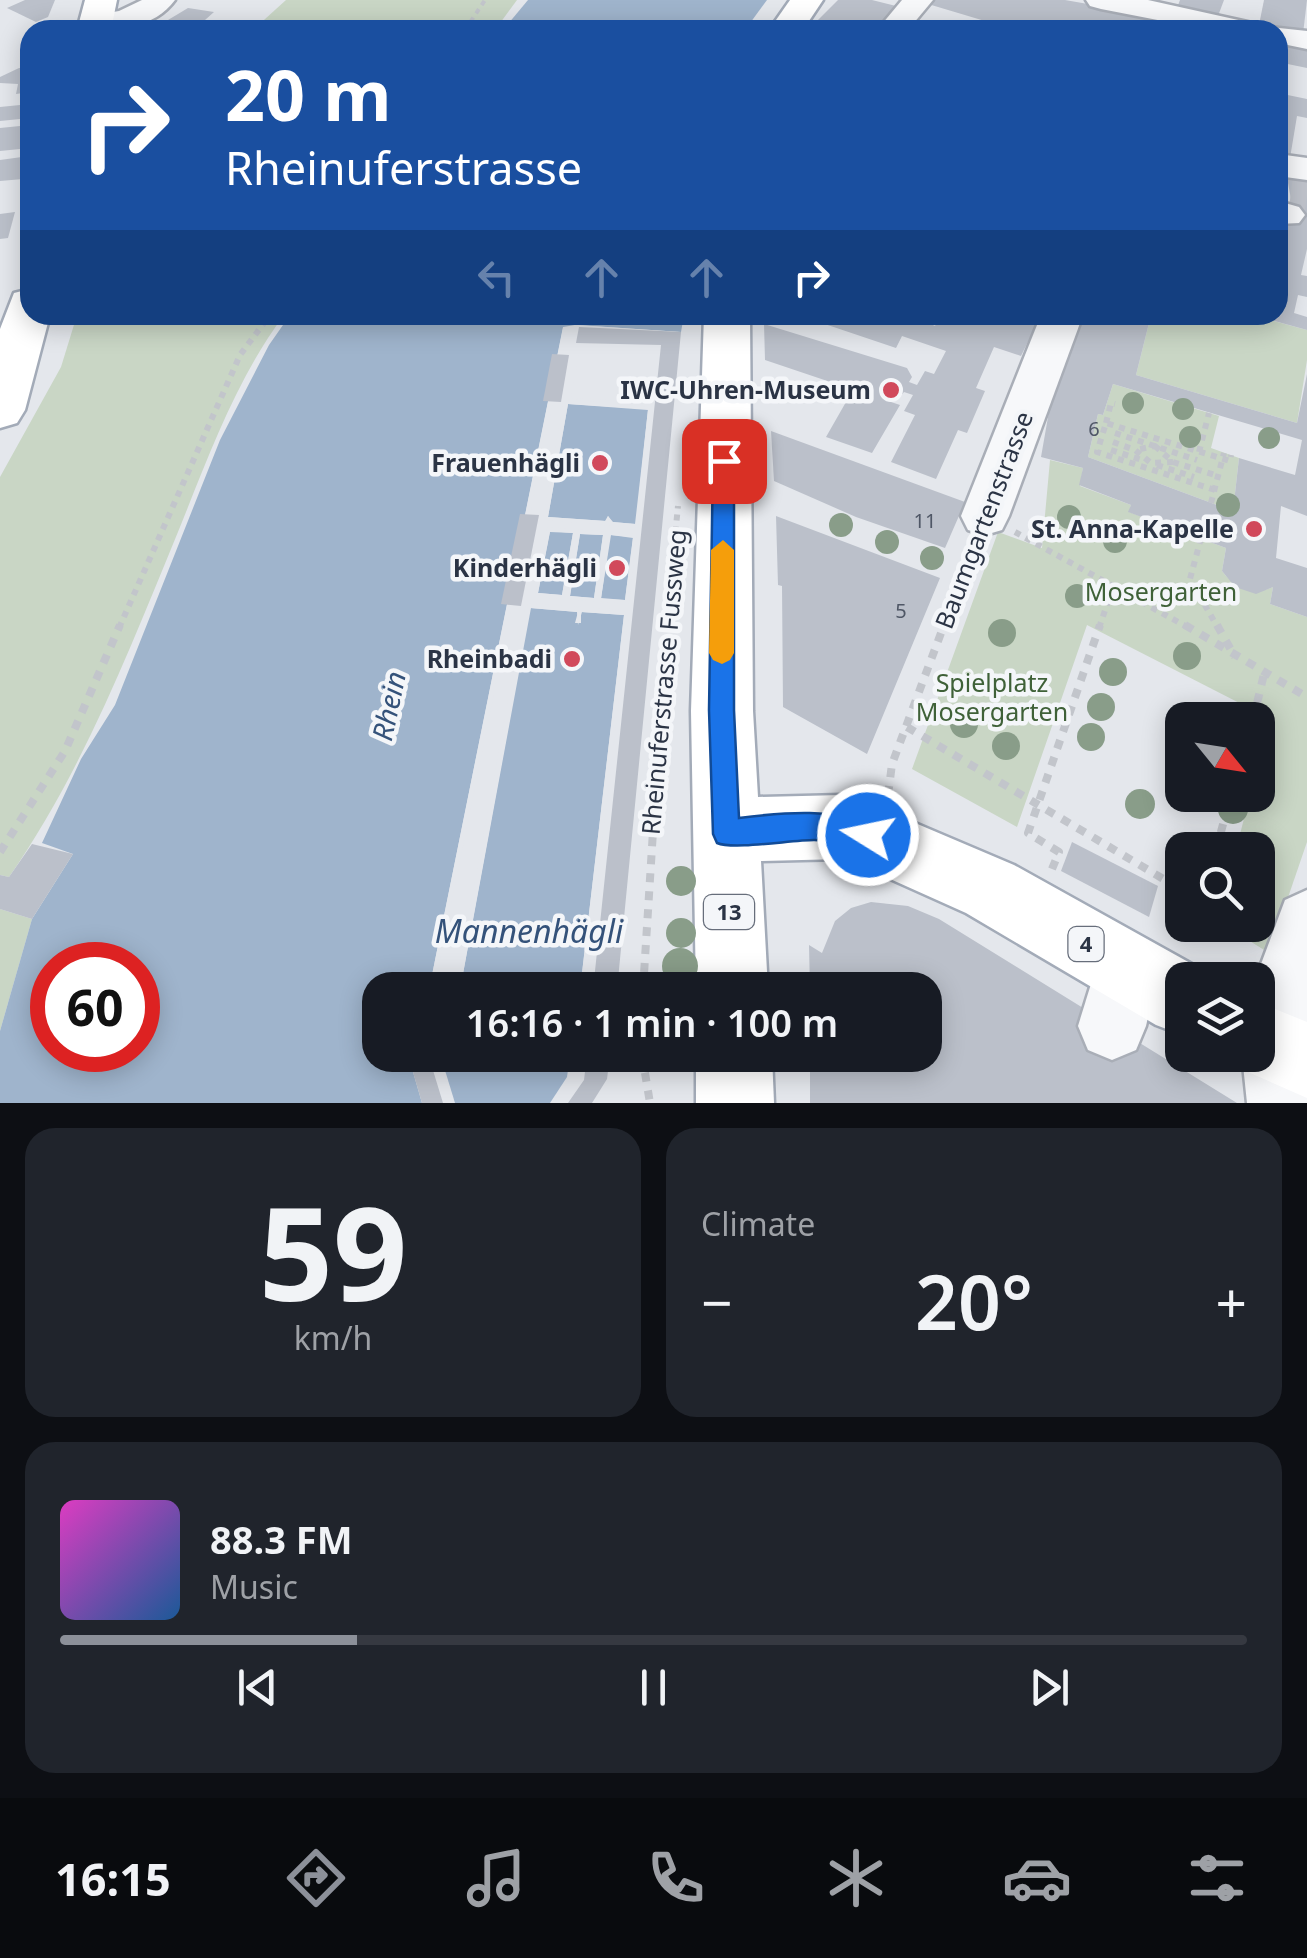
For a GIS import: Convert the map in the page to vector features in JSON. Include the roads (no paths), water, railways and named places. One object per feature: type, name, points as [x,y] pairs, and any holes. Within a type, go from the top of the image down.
[{"type":"main road","points":[[0,410],[24,325]]},
{"type":"main road","points":[[726,834],[722,674],[727,325]]},
{"type":"main road","name":"4","points":[[726,834],[775,827],[842,827],[882,841],[990,889],[1140,998]]},
{"type":"main road","name":"13","points":[[726,834],[731,972]]},
{"type":"main road","points":[[734,1072],[735,1103]]},
{"type":"street","points":[[97,18],[126,19],[150,10],[160,0]]},
{"type":"street","points":[[901,20],[918,0]]},
{"type":"street","points":[[1101,0],[1205,20]]},
{"type":"street","name":"Baumgartenstrasse","points":[[985,516],[1058,325]]},
{"type":"street","points":[[1280,1063],[1290,970],[1285,934]]},
{"type":"water","points":[[528,0],[767,0],[752,20],[511,20]]},
{"type":"water","name":"Rhein","points":[[283,325],[578,325],[563,328],[433,972],[362,972],[362,1072],[413,1072],[422,1103],[0,1103],[0,1031],[32,919],[73,854],[42,843],[81,759],[115,705],[220,440]]},
{"type":"water","points":[[578,325],[682,325],[681,332]]},
{"type":"water","name":"Frauenhägli","points":[[568,404],[648,409],[636,524],[612,522],[608,516],[606,521],[548,517]]},
{"type":"water","name":"Kinderhägli","points":[[550,531],[573,533],[562,595],[538,593]]},
{"type":"water","name":"Kinderhägli","points":[[580,534],[603,535],[594,598],[570,596]]},
{"type":"water","name":"Kinderhägli","points":[[610,535],[633,537],[625,600],[601,599]]},
{"type":"water","name":"Mannenhägli","points":[[530,608],[578,612],[575,623],[581,623],[581,612],[624,615],[582,972],[463,972]]},
{"type":"water","points":[[446,1072],[568,1072],[550,1103],[455,1103]]},
{"type":"tunnel","points":[[1291,192],[1307,194]]},
{"type":"place","name":"IWC-Uhren-Museum","points":[[891,390]]},
{"type":"place","name":"Frauenhägli","points":[[600,463]]},
{"type":"place","name":"St. Anna-Kapelle","points":[[1254,529]]},
{"type":"place","name":"Kinderhägli","points":[[617,568]]},
{"type":"place","name":"Rheinbadi","points":[[572,659]]},
{"type":"park label","name":"Mosergarten","points":[[1161,592]]},
{"type":"park label","name":"Spielplatz Mosergarten","points":[[992,698]]}]
